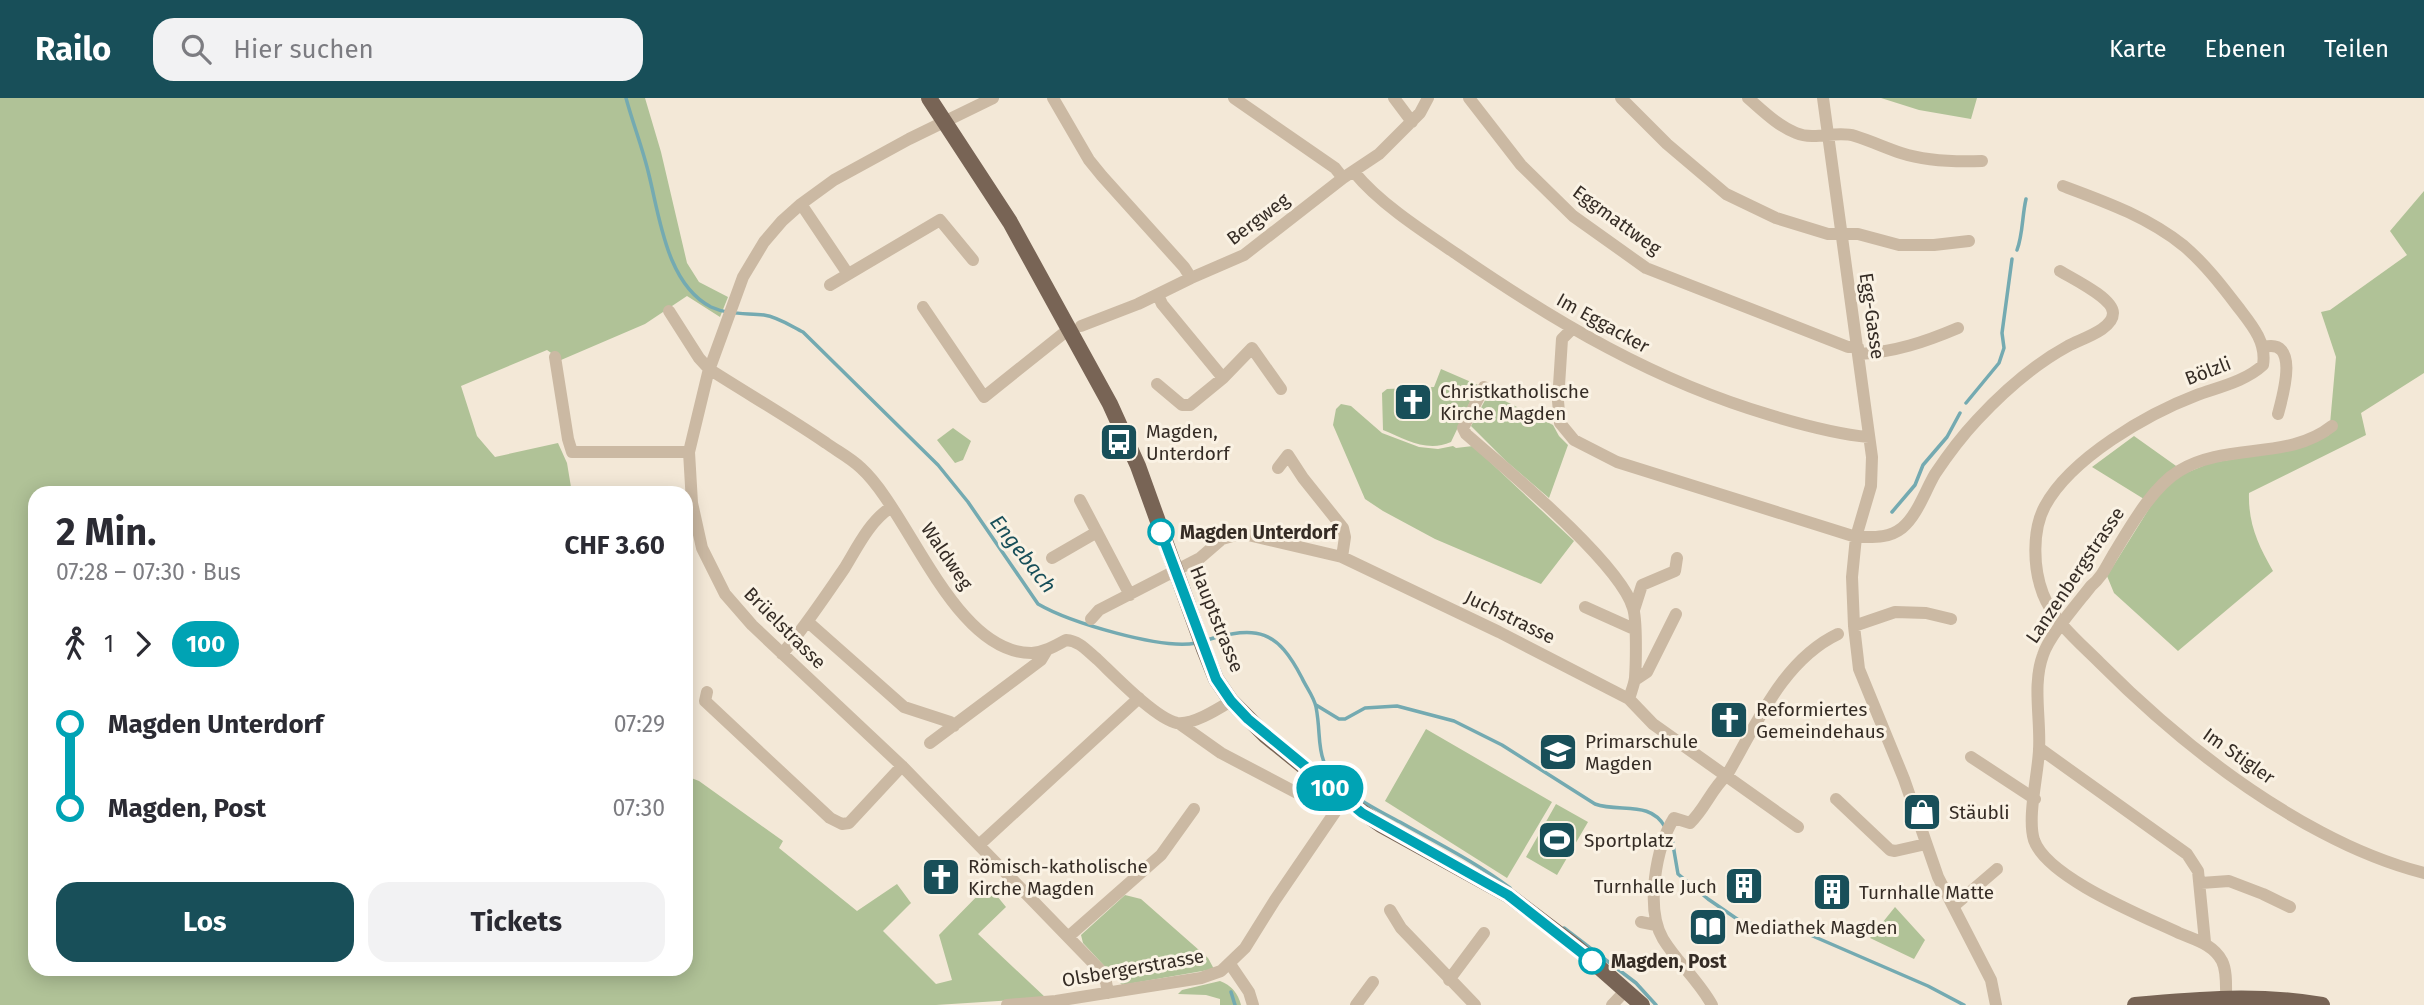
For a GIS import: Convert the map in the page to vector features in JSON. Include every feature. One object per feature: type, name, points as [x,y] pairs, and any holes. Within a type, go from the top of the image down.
[{"type":"main road","name":"Hauptstrasse","points":[[929,98],[983,179],[1075,328],[1121,425],[1216,679],[1231,701],[1266,736],[1344,799],[1381,825],[1508,895],[1575,946],[1642,1005]]},
{"type":"main road","points":[[2135,1005],[2205,1001],[2226,997],[2269,998],[2322,1005]]},
{"type":"street","name":"Brüelstrasse","points":[[691,486],[689,452],[709,369],[734,300],[752,260],[764,242],[801,204],[834,180],[993,98]]},
{"type":"street","points":[[1053,98],[1089,160],[1191,278]]},
{"type":"street","name":"Im Eggacker","points":[[1234,98],[1335,168],[1361,180],[1426,233],[1572,329],[1629,360],[1719,399],[1798,423],[1869,437]]},
{"type":"street","points":[[1394,98],[1412,122]]},
{"type":"street","name":"Bergweg","points":[[923,307],[984,397],[1075,328],[1158,295],[1244,255],[1379,154],[1420,114],[1428,98]]},
{"type":"street","name":"Eggmattweg","points":[[1469,98],[1521,165],[1573,216],[1646,268],[1848,348],[1897,350],[1958,328]]},
{"type":"street","points":[[1621,98],[1667,144],[1726,194],[1776,218],[1828,234],[1858,234],[1899,245],[1969,241]]},
{"type":"street","points":[[1748,98],[1771,119],[1797,134],[1817,137],[1855,136],[1905,154],[1936,159],[1982,161]]},
{"type":"street","name":"Egg-Gasse","points":[[1823,98],[1872,457],[1871,485],[1856,537],[1852,576],[1859,669],[1905,779],[1938,877],[1955,905],[1991,979],[1996,1005]]},
{"type":"street","points":[[2063,186],[2125,210],[2150,223],[2185,247],[2216,279],[2264,347],[2276,345],[2284,354],[2286,377],[2278,414]]},
{"type":"street","points":[[801,204],[848,274]]},
{"type":"street","points":[[830,285],[940,220],[973,260]]},
{"type":"street","points":[[1572,329],[1562,339],[1558,401],[1560,423],[1574,440],[1617,462],[1856,537],[1883,538],[1902,528],[1918,506],[1936,472],[1976,421],[2002,396],[2044,361],[2107,326],[2113,316],[2106,299],[2060,271]]},
{"type":"street","points":[[1158,295],[1162,304],[1223,378]]},
{"type":"street","name":"Waldweg","points":[[669,311],[709,369],[860,467],[883,490],[890,508],[899,518],[931,573],[985,635],[1013,650],[1031,653],[1047,650],[1066,640],[1080,644],[1167,720],[1180,724],[1221,753],[1299,794]]},
{"type":"street","name":"Bölzli","points":[[2062,625],[2043,593],[2036,543],[2045,507],[2058,487],[2072,472],[2114,440],[2159,411],[2256,372],[2263,365],[2264,347]]},
{"type":"street","points":[[1157,384],[1182,405],[1187,406],[1223,378],[1252,348],[1281,389]]},
{"type":"street","points":[[555,357],[572,452],[689,452]]},
{"type":"street","points":[[1484,387],[1463,428],[1466,434],[1566,525],[1613,573],[1626,590],[1634,610]]},
{"type":"street","name":"Lanzenbergstrasse","points":[[2204,942],[2131,911],[2058,870],[2044,855],[2033,836],[2032,818],[2039,748],[2039,673],[2043,653],[2091,586],[2101,577],[2153,494],[2179,470],[2207,458],[2290,446],[2317,438],[2332,426]]},
{"type":"street","points":[[1278,468],[1288,455],[1343,528],[1345,537],[1342,557]]},
{"type":"street","points":[[1080,500],[1130,595]]},
{"type":"street","name":"Brüelstrasse","points":[[693,508],[709,567],[725,594],[752,625],[902,766],[1100,970],[1108,992]]},
{"type":"street","points":[[782,654],[808,622],[868,531],[881,514],[890,508]]},
{"type":"street","points":[[1052,558],[1097,532]]},
{"type":"street","name":"Juchstrasse","points":[[1091,620],[1099,610],[1200,558],[1222,539],[1236,535],[1248,535],[1342,557],[1500,632],[1629,699],[1653,724],[1798,827]]},
{"type":"street","points":[[1629,699],[1635,680],[1634,610],[1642,584],[1675,571],[1677,558]]},
{"type":"street","points":[[1585,607],[1634,629]]},
{"type":"street","points":[[1854,626],[1895,612],[1926,613],[1951,619]]},
{"type":"street","points":[[1635,680],[1647,672],[1676,614]]},
{"type":"street","points":[[808,622],[904,706],[950,722],[954,726]]},
{"type":"street","name":"Im Stigler","points":[[2062,625],[2148,711],[2231,777],[2321,833],[2424,873]]},
{"type":"street","points":[[1712,1005],[1656,925],[1654,892],[1665,832],[1674,818],[1690,823],[1718,782],[1727,775],[1787,677],[1811,651],[1838,634]]},
{"type":"street","points":[[930,743],[1041,660],[1047,650]]},
{"type":"street","points":[[707,692],[705,701],[830,818],[842,824],[849,823],[902,766]]},
{"type":"street","points":[[979,845],[1139,698]]},
{"type":"street","points":[[1180,724],[1208,715],[1231,701]]},
{"type":"street","points":[[2039,748],[2179,848],[2195,864],[2201,883],[2204,942],[2222,959],[2226,997]]},
{"type":"street","points":[[1971,757],[2035,799]]},
{"type":"street","name":"Olsbergerstrasse","points":[[1007,1005],[1213,975],[1230,964],[1245,948],[1344,799]]},
{"type":"street","points":[[1836,799],[1890,850],[1926,844]]},
{"type":"street","points":[[1068,937],[1161,856],[1194,809]]},
{"type":"street","points":[[1955,905],[1997,869]]},
{"type":"street","points":[[2201,883],[2229,881],[2290,907]]},
{"type":"street","points":[[1390,910],[1401,928],[1475,1005]]},
{"type":"street","points":[[1641,922],[1656,925]]},
{"type":"street","points":[[1449,980],[1484,933]]},
{"type":"street","points":[[1230,964],[1249,992],[1253,1005]]},
{"type":"street","points":[[1356,1005],[1373,982]]},
{"type":"street","points":[[1612,1005],[1626,990]]},
{"type":"green space","points":[[0,98],[645,98],[661,152],[687,263],[699,282],[728,297],[720,317],[687,296],[645,324],[561,360],[547,350],[461,386],[477,436],[495,457],[558,443],[567,463],[571,486],[28,486],[28,976],[693,976],[693,779],[783,841],[779,848],[857,911],[897,884],[911,903],[883,931],[936,984],[952,980],[939,935],[988,885],[1006,907],[978,934],[1046,998],[936,1005],[0,1005]]},
{"type":"green space","points":[[1881,98],[1977,98],[1971,119],[1919,110]]},
{"type":"green space","points":[[2424,191],[2424,373],[2361,413],[2366,435],[2249,493],[2250,514],[2255,533],[2273,571],[2178,651],[2114,593],[2107,576],[2152,504],[2092,467],[2134,436],[2186,473],[2210,463],[2290,450],[2329,435],[2336,357],[2321,312],[2330,310],[2407,255],[2390,231]]},
{"type":"green space","points":[[1441,369],[1478,385],[1451,442],[1425,445],[1383,430],[1382,393],[1387,389],[1434,387]]},
{"type":"green space","points":[[1489,393],[1553,425],[1568,445],[1549,498],[1471,426]]},
{"type":"green space","points":[[1341,404],[1351,406],[1382,433],[1419,447],[1438,449],[1473,446],[1574,541],[1541,584],[1435,539],[1383,511],[1365,499],[1333,425],[1336,409]]},
{"type":"green space","points":[[953,428],[971,441],[963,460],[955,463],[937,440]]},
{"type":"green space","points":[[1426,729],[1552,802],[1507,878],[1385,801]]},
{"type":"green space","name":"Sportplatz","points":[[1556,804],[1588,822],[1557,875],[1526,857]]},
{"type":"green space","points":[[1125,895],[1141,899],[1208,958],[1214,969],[1122,985],[1083,943],[1081,935]]},
{"type":"green space","points":[[1895,907],[1925,940],[1914,959],[1870,938]]},
{"type":"green space","points":[[1220,981],[1234,990],[1241,1005],[1220,1005],[1220,999],[1206,995],[1178,994],[1182,990]]},
{"type":"waterway","name":"Engebach","points":[[626,98],[647,165],[668,249],[684,283],[696,297],[717,310],[769,316],[803,332],[938,465],[968,502],[1038,604],[1071,619],[1116,633],[1161,642],[1196,643]]},
{"type":"waterway","points":[[2017,250],[2026,199]]},
{"type":"waterway","points":[[1966,403],[1999,363],[2004,348],[2002,333],[2012,259]]},
{"type":"waterway","points":[[1892,512],[1915,485],[1923,465],[1947,437],[1960,413]]},
{"type":"waterway","points":[[1207,640],[1225,635],[1253,633],[1274,641],[1293,662],[1314,700],[1323,760],[1335,779],[1364,803],[1470,861],[1510,888]]},
{"type":"waterway","points":[[1316,705],[1339,719],[1345,719],[1365,708],[1397,706],[1454,721],[1502,745],[1595,804],[1643,810],[1659,819],[1665,827]]},
{"type":"waterway","points":[[1669,833],[1678,874],[1740,921],[1757,925],[1785,924],[1928,986],[1964,1005]]},
{"type":"waterway","points":[[1564,928],[1636,983],[1656,1005]]},
{"type":"waterway","points":[[1231,992],[1235,1005]]},
{"type":"bus line","name":"100","points":[[1161,532],[1216,679],[1248,719],[1362,813],[1508,895],[1592,961]]},
{"type":"place","name":"Christkatholische Kirche Magden","points":[[1413,402]]},
{"type":"place","name":"Magden, Unterdorf","points":[[1119,442]]},
{"type":"place","name":"Magden Unterdorf","points":[[1161,532]]},
{"type":"place","name":"Reformiertes Gemeindehaus","points":[[1729,720]]},
{"type":"place","name":"Primarschule Magden","points":[[1558,752]]},
{"type":"place","name":"Stäubli","points":[[1922,812]]},
{"type":"place","name":"Sportplatz","points":[[1557,840]]},
{"type":"place","name":"Römisch-katholische Kirche Magden","points":[[941,877]]},
{"type":"place","name":"Turnhalle Juch","points":[[1744,886]]},
{"type":"place","name":"Turnhalle Matte","points":[[1832,892]]},
{"type":"place","name":"Mediathek Magden","points":[[1708,927]]},
{"type":"place","name":"Magden, Post","points":[[1592,961]]}]
